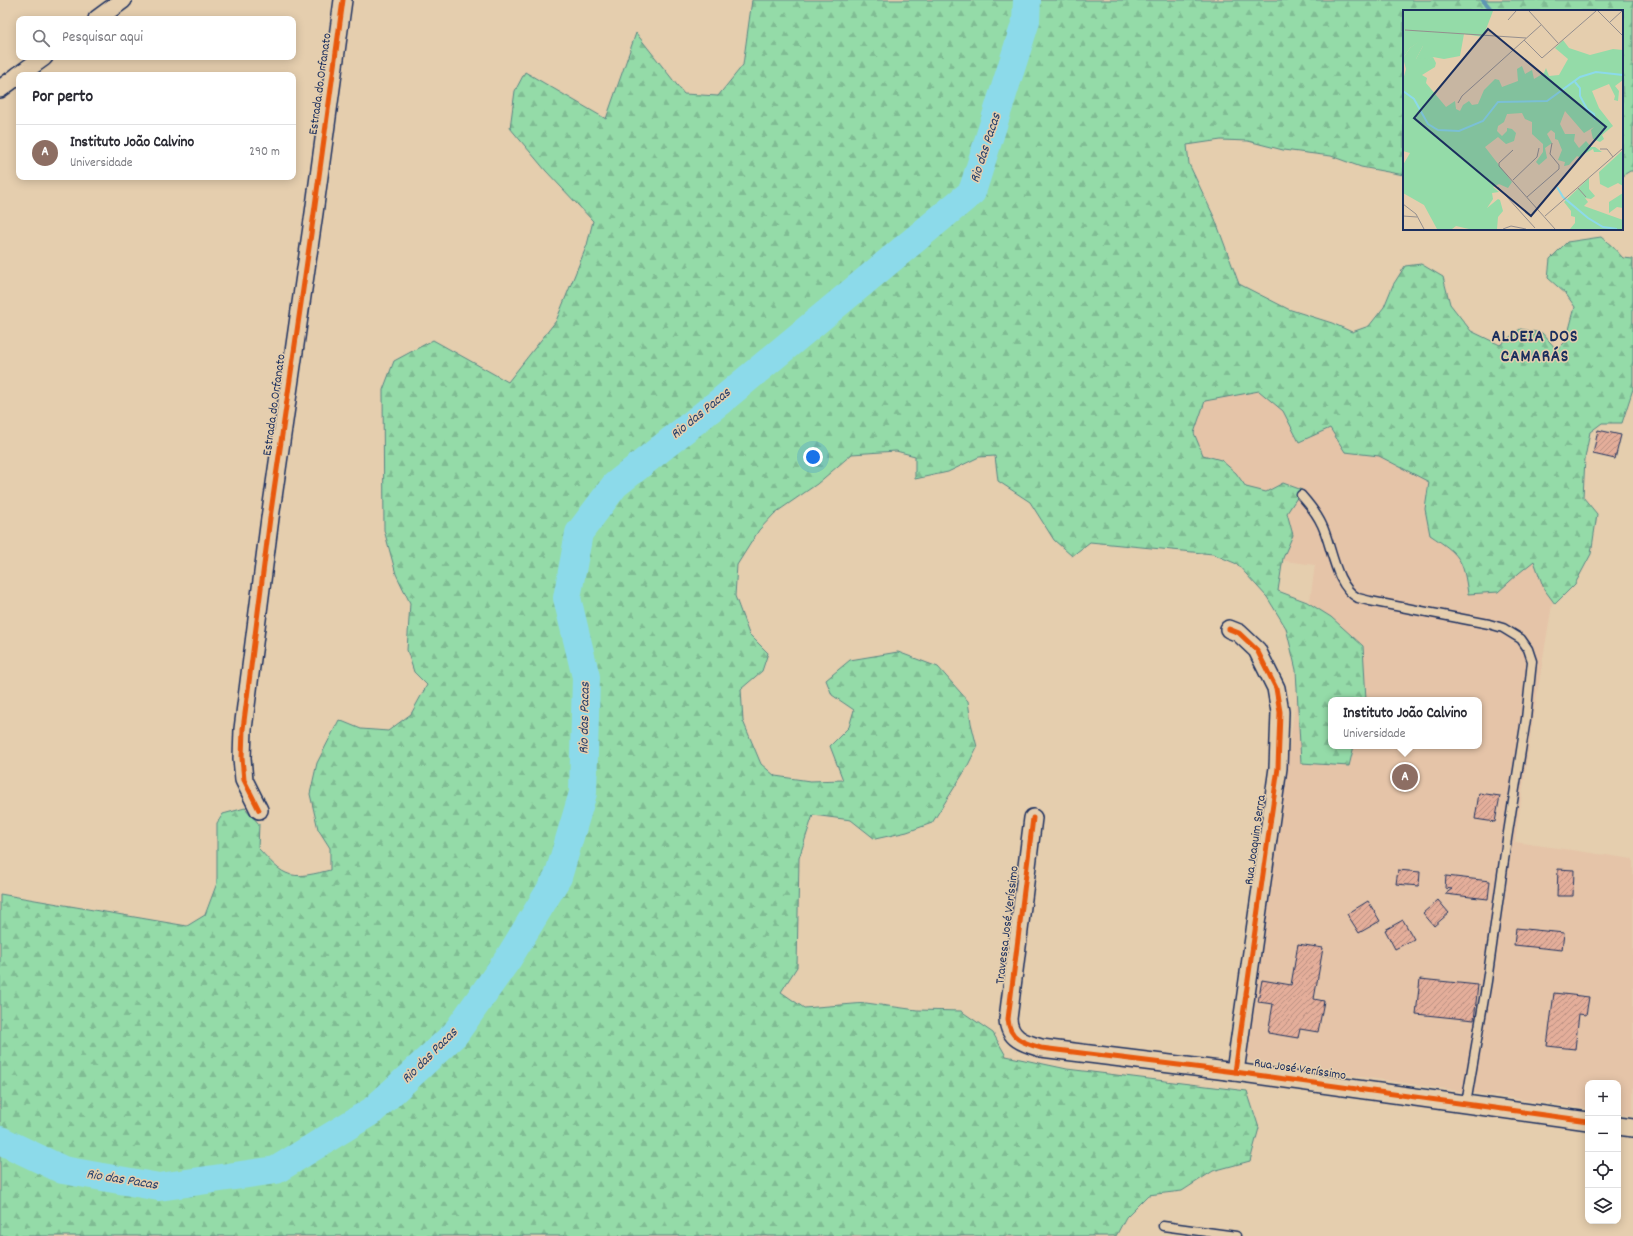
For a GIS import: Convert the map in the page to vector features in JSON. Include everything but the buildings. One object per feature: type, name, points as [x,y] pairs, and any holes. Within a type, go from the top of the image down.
[{"type":"street","points":[[101,16],[123,0]]},
{"type":"street","name":"Estrada do Orfanato","points":[[258,810],[244,780],[242,758],[243,729],[270,518],[343,0]]},
{"type":"street","points":[[23,72],[40,60]]},
{"type":"street","points":[[0,89],[16,77]]},
{"type":"street","name":"Rua Joaquim Serra","points":[[1229,629],[1239,633],[1257,650],[1276,688],[1280,712],[1278,768],[1235,1072]]},
{"type":"street","name":"Travessa José Veríssimo","points":[[1012,1034],[1008,1027],[1008,1011],[1033,818]]},
{"type":"street","name":"Rua José Veríssimo","points":[[1012,1034],[1019,1040],[1041,1048],[1235,1072],[1585,1122]]},
{"type":"street","points":[[1621,1126],[1633,1128]]},
{"type":"lane","points":[[1301,495],[1313,508],[1322,525],[1341,579],[1349,590],[1358,598],[1481,622],[1503,628],[1521,639],[1528,649],[1532,661],[1526,719],[1487,981],[1466,1104]]},
{"type":"lane","points":[[1163,1226],[1236,1236]]},
{"type":"shaded area","points":[[1165,319],[1592,365],[1534,712],[1515,842],[1633,859],[1633,1116],[1621,1114],[1621,1080],[1585,1080],[1585,1109],[1249,1061],[1246,1054],[1315,565],[1134,541]]},
{"type":"green space","points":[[752,0],[1633,0],[1633,171],[1630,171],[1623,175],[1623,10],[1403,10],[1403,175],[1361,167],[1331,156],[1283,150],[1248,141],[1221,140],[1187,145],[1189,164],[1215,219],[1239,284],[1288,309],[1332,323],[1352,332],[1369,326],[1384,307],[1393,285],[1405,266],[1421,264],[1443,277],[1450,304],[1471,331],[1500,345],[1520,329],[1542,333],[1557,350],[1566,341],[1575,307],[1566,294],[1548,278],[1550,259],[1567,242],[1601,237],[1623,258],[1633,259],[1633,389],[1622,423],[1602,423],[1590,432],[1585,458],[1583,497],[1597,514],[1591,554],[1575,584],[1555,604],[1544,589],[1534,561],[1498,592],[1468,594],[1464,572],[1458,558],[1448,548],[1430,535],[1425,509],[1429,482],[1379,456],[1345,452],[1330,428],[1299,442],[1283,411],[1259,391],[1205,401],[1194,433],[1203,455],[1221,460],[1236,473],[1246,487],[1266,492],[1283,483],[1302,490],[1287,513],[1293,535],[1283,558],[1278,591],[1307,602],[1331,617],[1363,646],[1366,697],[1328,697],[1328,749],[1353,749],[1349,766],[1301,763],[1296,670],[1286,628],[1267,597],[1237,564],[1213,554],[1090,542],[1072,556],[1054,540],[1030,502],[998,481],[995,456],[979,457],[948,472],[915,479],[915,456],[896,451],[852,454],[817,484],[775,513],[759,530],[737,565],[735,596],[749,634],[768,653],[762,671],[741,689],[743,721],[761,764],[775,776],[810,781],[843,780],[830,746],[849,727],[854,710],[832,695],[826,680],[850,660],[898,652],[938,667],[968,701],[971,723],[977,747],[966,769],[932,823],[907,832],[875,839],[851,820],[813,815],[799,858],[797,967],[781,992],[804,1008],[866,1003],[917,1010],[961,1011],[993,1033],[1006,1056],[1067,1069],[1247,1091],[1259,1128],[1250,1161],[1213,1171],[1182,1191],[1148,1195],[1126,1217],[1116,1236],[0,1236],[0,894],[187,926],[205,915],[217,883],[217,823],[223,814],[245,808],[259,824],[258,848],[282,871],[291,875],[308,875],[330,870],[330,848],[318,829],[310,794],[317,763],[339,720],[361,729],[388,731],[411,714],[427,685],[414,672],[407,650],[410,603],[396,574],[384,530],[383,390],[394,361],[433,340],[508,382],[556,321],[587,245],[593,221],[546,171],[510,128],[515,91],[525,72],[606,119],[636,33],[684,94],[718,96],[743,65]]},
{"type":"waterway","name":"Rio das Pacas","points":[[0,1140],[63,1170],[159,1187],[276,1170],[372,1111],[455,1034],[508,959],[558,877],[583,793],[586,677],[567,598],[579,533],[615,485],[722,400],[972,192],[1026,21],[1027,0]]},
{"type":"waterway","points":[[1483,0],[1491,10]]},
{"type":"cycle path","points":[[259,810],[244,780],[242,758],[243,729],[270,518],[343,0]]},
{"type":"cycle path","points":[[1229,629],[1239,633],[1257,650],[1276,688],[1280,712],[1278,768],[1235,1072]]},
{"type":"cycle path","points":[[1033,818],[1008,1019],[1009,1026],[1014,1036],[1023,1042],[1041,1048],[1235,1072],[1585,1121]]},
{"type":"place","name":"Instituto João Calvino","points":[[1405,777]]},
{"type":"district","name":"ALDEIA DOS CAMARÁS","points":[[1535,348]]}]
